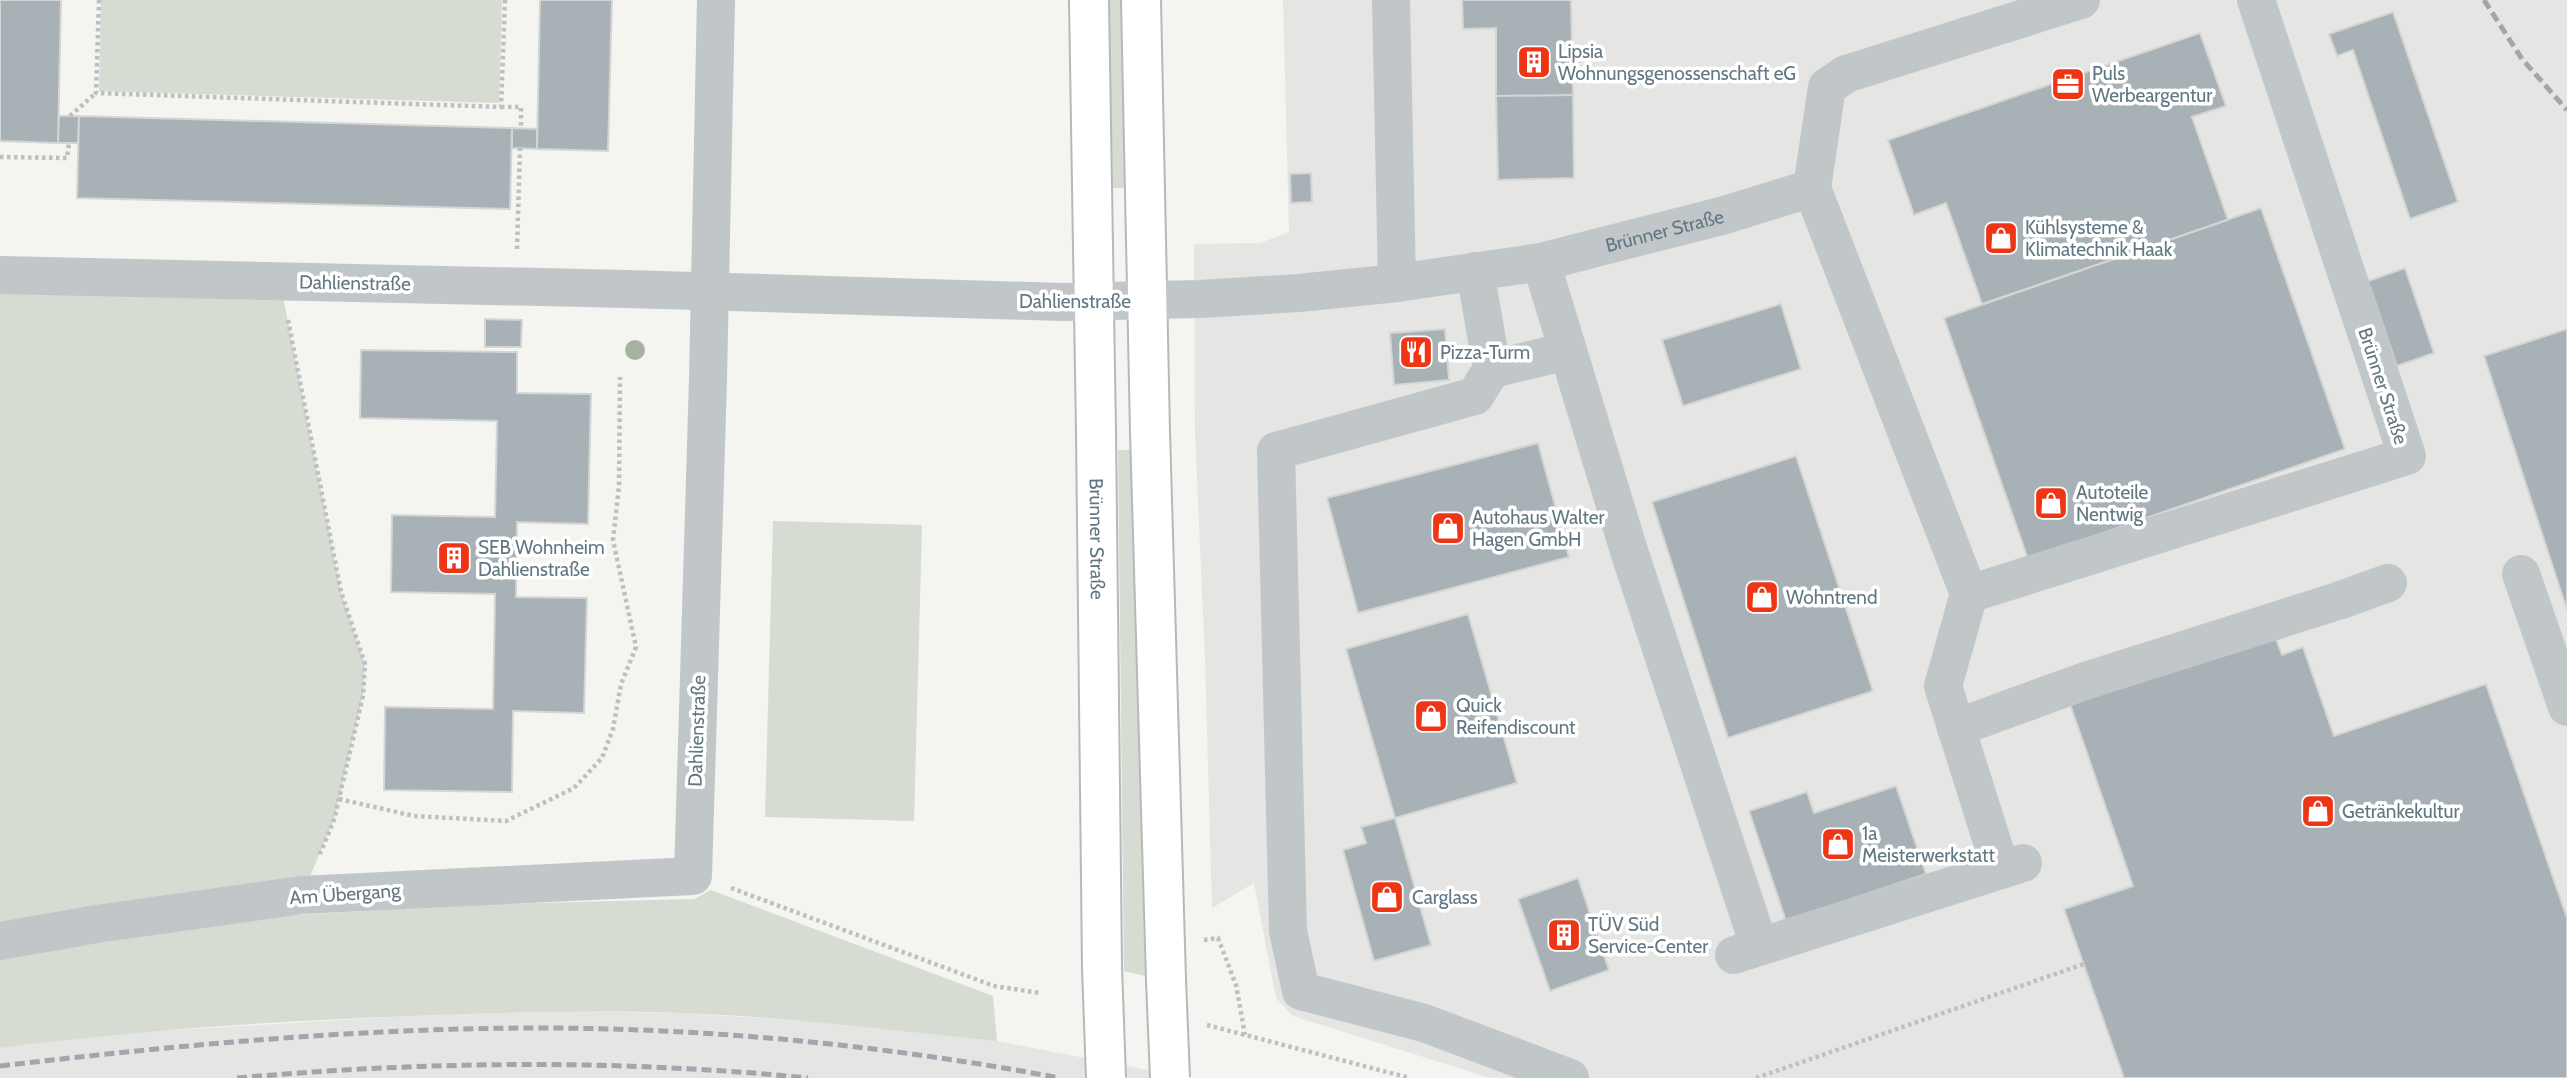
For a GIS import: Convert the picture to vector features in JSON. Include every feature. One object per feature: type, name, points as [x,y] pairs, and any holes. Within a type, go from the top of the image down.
[{"type":"main road","name":"Brünner Straße","points":[[1088,0],[1102,967],[1106,1078]]},
{"type":"main road","points":[[1141,0],[1170,1078]]},
{"type":"street","name":"Dahlienstraße","points":[[693,876],[716,0]]},
{"type":"street","points":[[1391,0],[1397,283]]},
{"type":"street","points":[[1541,262],[1746,950],[1828,927],[2012,867],[1956,728],[1943,686],[1969,594],[1812,188],[1827,87],[1846,74],[2081,0]]},
{"type":"street","name":"Brünner Straße","points":[[1969,594],[2407,456],[2256,0]]},
{"type":"street","name":"Brünner Straße","points":[[1147,301],[1299,293],[1397,283],[1541,262],[1725,215],[1812,188]]},
{"type":"street","points":[[1475,271],[1492,369],[1475,396],[1276,451],[1288,931],[1301,991],[1424,1023],[1565,1076]]},
{"type":"street","name":"Dahlienstraße","points":[[0,275],[709,291],[1094,303],[1147,301]]},
{"type":"street","points":[[1492,369],[1568,351]]},
{"type":"street","points":[[2521,574],[2567,707]]},
{"type":"street","points":[[1956,728],[2085,681],[2388,583]]},
{"type":"street","name":"Am Übergang","points":[[0,941],[96,924],[302,895],[693,876]]},
{"type":"path","points":[[96,93],[99,0]]},
{"type":"path","points":[[501,107],[505,0]]},
{"type":"path","points":[[70,116],[96,93],[521,107],[521,128]]},
{"type":"path","points":[[0,157],[67,159],[69,143]]},
{"type":"path","points":[[516,287],[520,148]]},
{"type":"path","points":[[281,281],[341,592],[365,664],[363,696],[334,820],[302,895]]},
{"type":"path","points":[[339,799],[414,816],[506,821],[574,788],[602,758],[613,729],[621,684],[636,647],[613,540],[619,486],[620,377]]},
{"type":"path","points":[[693,876],[715,881],[994,986],[1040,993]]},
{"type":"path","points":[[1219,939],[1236,985],[1245,1035]]},
{"type":"path","points":[[1756,1078],[2084,964]]},
{"type":"path","points":[[1206,1025],[1410,1078]]},
{"type":"shaded area","points":[[101,0],[502,0],[499,103],[99,91]]},
{"type":"shaded area","points":[[1109,0],[1121,0],[1125,188],[1113,188]]},
{"type":"shaded area","points":[[1283,0],[2567,0],[2567,1078],[1490,1078],[1293,1016],[1276,998],[1254,883],[1212,908],[1195,434],[1194,244],[1260,243],[1289,232]]},
{"type":"shaded area","points":[[0,275],[280,281],[341,592],[365,664],[363,696],[334,820],[302,895],[0,941]]},
{"type":"shaded area","points":[[1118,450],[1131,450],[1145,976],[1124,971]]},
{"type":"shaded area","points":[[773,521],[922,525],[914,821],[765,817]]},
{"type":"shaded area","points":[[711,890],[993,996],[997,1041],[760,1018],[681,1013],[590,1012],[468,1014],[273,1023],[0,1048],[0,958],[275,916],[496,904],[694,899]]},
{"type":"shaded area","points":[[556,1011],[681,1013],[836,1023],[997,1041],[1189,1078],[0,1078],[0,1048],[112,1034],[387,1017]]},
{"type":"building","points":[[0,0],[61,0],[58,143],[0,141]]},
{"type":"building","points":[[540,0],[612,0],[608,151],[537,149]]},
{"type":"building","name":"Lipsia Wohnungsgenossenschaft eG","points":[[1462,0],[1571,0],[1573,95],[1496,96],[1496,28],[1463,29]]},
{"type":"building","points":[[2393,12],[2458,202],[2410,219],[2353,50],[2337,56],[2329,34]]},
{"type":"building","points":[[2200,33],[2226,106],[2192,117],[2228,220],[1982,304],[1946,203],[1914,215],[1888,140]]},
{"type":"building","points":[[1573,95],[1574,178],[1498,180],[1496,96]]},
{"type":"building","points":[[59,116],[79,116],[78,143],[58,143]]},
{"type":"building","points":[[79,116],[512,128],[510,209],[77,198]]},
{"type":"building","points":[[512,128],[537,129],[537,149],[512,148]]},
{"type":"building","points":[[1311,173],[1312,202],[1291,203],[1290,174]]},
{"type":"building","points":[[2261,208],[2345,449],[2028,559],[1944,318]]},
{"type":"building","points":[[2405,268],[2434,353],[2397,366],[2368,281]]},
{"type":"building","points":[[1781,304],[1801,369],[1683,406],[1662,340]]},
{"type":"building","points":[[485,319],[522,320],[521,347],[485,347]]},
{"type":"building","points":[[1445,329],[1449,380],[1394,385],[1390,333]]},
{"type":"building","points":[[2567,329],[2567,610],[2484,356]]},
{"type":"building","name":"SEB Wohnheim Dahlienstraße","points":[[361,350],[517,352],[517,393],[591,394],[588,524],[517,522],[516,597],[587,598],[584,713],[513,711],[512,792],[384,790],[385,707],[493,709],[495,594],[391,592],[392,515],[495,517],[497,421],[360,418]]},
{"type":"building","name":"Autohaus Walter Hagen GmbH","points":[[1538,443],[1569,557],[1358,613],[1327,498]]},
{"type":"building","name":"Wohntrend","points":[[1796,456],[1873,691],[1728,738],[1652,502]]},
{"type":"building","name":"Quick Reifendiscount","points":[[1468,614],[1517,783],[1395,818],[1346,649]]},
{"type":"building","name":"Getränkekultur","points":[[2273,631],[2282,655],[2303,647],[2334,736],[2486,684],[2567,918],[2567,1078],[2124,1078],[2064,909],[2133,886],[2069,701]]},
{"type":"building","name":"1a Meisterwerkstatt","points":[[1896,786],[1926,874],[1786,921],[1749,811],[1807,792],[1814,813]]},
{"type":"building","name":"Carglass","points":[[1395,818],[1431,945],[1374,961],[1343,850],[1366,843],[1361,827]]},
{"type":"building","name":"TÜV Süd Service-Center","points":[[1578,878],[1609,970],[1550,991],[1518,899]]},
{"type":"railway","points":[[2484,0],[2522,59],[2567,110]]},
{"type":"railway","points":[[0,1066],[134,1051],[337,1034],[539,1028],[670,1031],[801,1041],[931,1057],[1060,1078]]},
{"type":"railway","points":[[237,1078],[380,1068],[523,1064],[665,1068],[808,1078]]},
{"type":"place","name":"Lipsia Wohnungsgenossenschaft eG","points":[[1534,62]]},
{"type":"place","name":"Puls Werbeargentur","points":[[2068,84]]},
{"type":"place","name":"Kühlsysteme & Klimatechnik Haak","points":[[2001,238]]},
{"type":"place","name":"Pizza-Turm","points":[[1416,352]]},
{"type":"place","name":"Autoteile Nentwig","points":[[2051,503]]},
{"type":"place","name":"Autohaus Walter Hagen GmbH","points":[[1448,528]]},
{"type":"place","name":"SEB Wohnheim Dahlienstraße","points":[[454,558]]},
{"type":"place","name":"Wohntrend","points":[[1762,597]]},
{"type":"place","name":"Quick Reifendiscount","points":[[1431,716]]},
{"type":"place","name":"Getränkekultur","points":[[2318,811]]},
{"type":"place","name":"1a Meisterwerkstatt","points":[[1838,844]]},
{"type":"place","name":"Carglass","points":[[1387,897]]},
{"type":"place","name":"TÜV Süd Service-Center","points":[[1564,935]]}]
